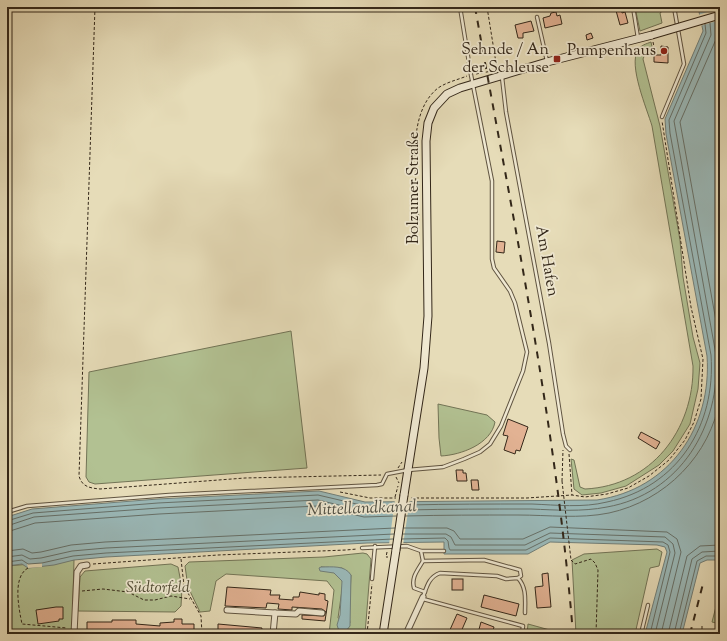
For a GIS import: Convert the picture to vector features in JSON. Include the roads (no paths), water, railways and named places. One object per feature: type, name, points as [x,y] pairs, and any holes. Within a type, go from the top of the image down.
[{"type":"main road","name":"Bolzumer Straße","points":[[384,634],[403,497],[424,368],[428,316],[426,131],[430,116],[440,100],[447,94],[473,83],[547,62],[639,39],[652,38],[720,15]]},
{"type":"street","points":[[74,634],[78,569],[87,565]]},
{"type":"street","points":[[406,634],[423,596]]},
{"type":"street","points":[[226,610],[296,614],[299,611],[322,613]]},
{"type":"street","points":[[273,634],[275,613]]},
{"type":"lane","points":[[7,512],[27,506],[169,495],[377,485],[382,484],[387,474],[408,470],[443,467],[480,452],[490,444],[501,426],[526,363],[526,343],[516,303],[494,268],[492,259],[492,181],[460,7]]},
{"type":"lane","points":[[633,7],[639,39]]},
{"type":"lane","points":[[662,117],[684,64],[674,7]]},
{"type":"lane","points":[[537,17],[547,62]]},
{"type":"lane","name":"Am Hafen","points":[[500,75],[540,294],[565,444],[570,450]]},
{"type":"lane","points":[[372,579],[375,546]]},
{"type":"lane","points":[[362,548],[375,546],[407,546],[421,551],[444,551]]},
{"type":"lane","points":[[421,551],[423,561],[413,579],[413,584],[414,588],[423,596],[523,626],[522,634]]},
{"type":"lane","points":[[423,561],[484,560],[520,570],[521,576],[518,578]]},
{"type":"lane","points":[[423,596],[432,577],[440,573],[497,576],[506,579],[518,578],[523,583],[525,594],[525,613]]},
{"type":"lane","points":[[641,634],[648,605]]},
{"type":"water","name":"Mittellandkanal","points":[[698,7],[720,7],[720,560],[707,560],[700,563],[682,634],[645,634],[667,552],[665,547],[657,545],[550,542],[528,554],[444,554],[444,542],[367,543],[106,557],[74,560],[54,565],[28,568],[22,564],[7,566],[7,517],[32,509],[158,499],[319,491],[365,502],[597,500],[623,494],[646,483],[665,468],[681,450],[694,430],[702,407],[707,382],[707,356],[666,134],[665,119],[703,31]]},
{"type":"water","points":[[319,568],[342,568],[351,575],[350,626],[346,631],[339,631],[337,625],[340,615],[342,581],[334,573],[320,571]]},
{"type":"railway","points":[[475,7],[532,319],[556,476],[573,634]]},
{"type":"railway","points":[[690,634],[704,580]]},
{"type":"place","name":"Pumpenhaus","points":[[664,51]]},
{"type":"place","name":"Sehnde / An der Schleuse","points":[[557,59]]},
{"type":"park label","name":"Südtorfeld","points":[[158,588]]}]
